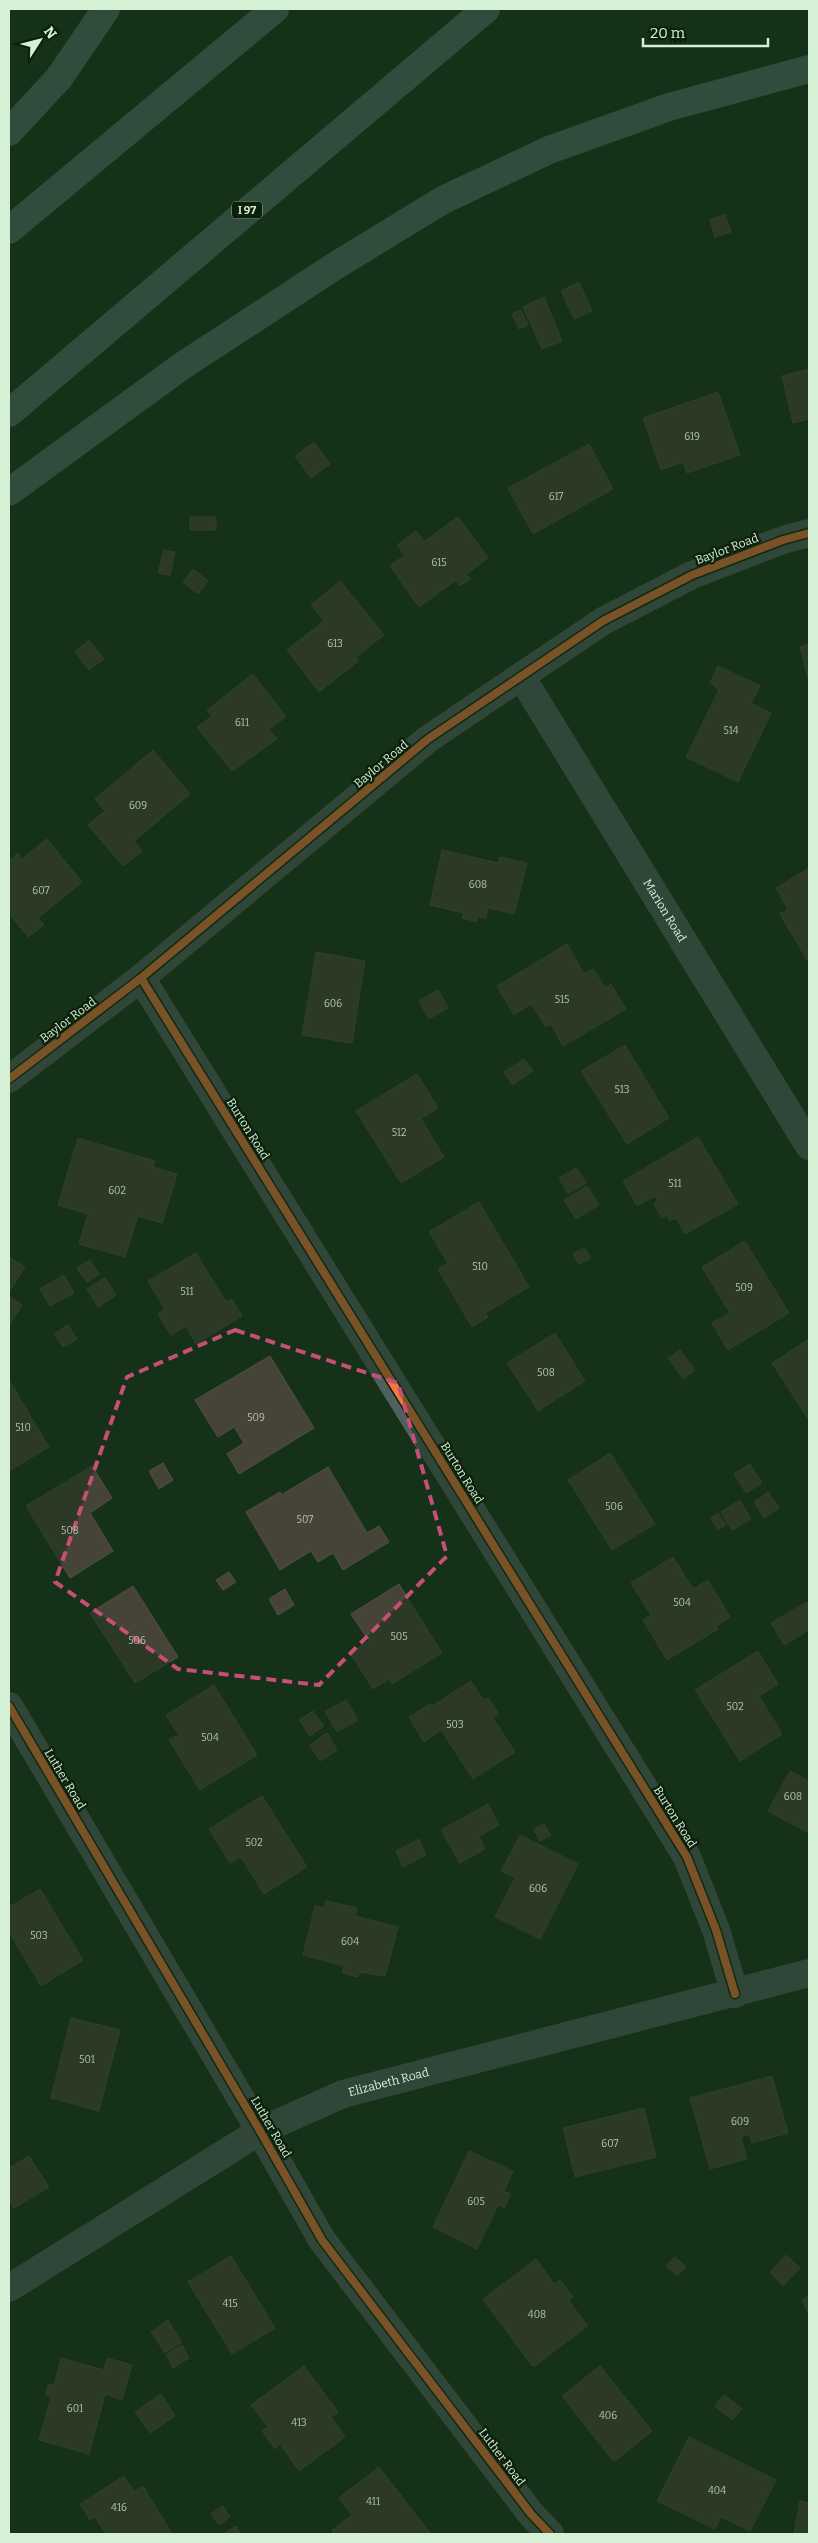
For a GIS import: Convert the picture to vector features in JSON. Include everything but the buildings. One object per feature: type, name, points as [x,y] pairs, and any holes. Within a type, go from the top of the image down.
[{"type":"highway","points":[[9,132],[59,78],[106,9]]},
{"type":"highway","points":[[9,230],[275,9]]},
{"type":"highway","name":"I 97","points":[[9,413],[486,9]]},
{"type":"highway","points":[[9,492],[182,366],[335,266],[443,200],[549,150],[669,107],[809,69]]},
{"type":"street","name":"Baylor Road","points":[[9,1079],[141,978],[428,739],[603,621],[692,575],[783,540],[809,533]]},
{"type":"street","name":"Marion Road","points":[[521,676],[809,1146]]},
{"type":"street","name":"Burton Road","points":[[141,978],[687,1857],[716,1930],[735,1994]]},
{"type":"street","name":"Luther Road","points":[[9,1706],[260,2130],[322,2240],[531,2514],[550,2534]]},
{"type":"street","name":"Elizabeth Road","points":[[9,2288],[260,2130],[343,2094],[735,1994],[809,1973]]},
{"type":"highlighted area","points":[[235,1330],[398,1383],[447,1556],[319,1685],[178,1669],[55,1582],[127,1377]]},
{"type":"cycle path","points":[[9,1079],[141,978],[428,739],[603,621],[692,575],[783,540],[809,533]]},
{"type":"cycle path","points":[[141,978],[687,1857],[716,1930],[735,1994]]},
{"type":"cycle path","points":[[9,1706],[260,2131],[322,2240],[531,2514],[550,2534]]}]
